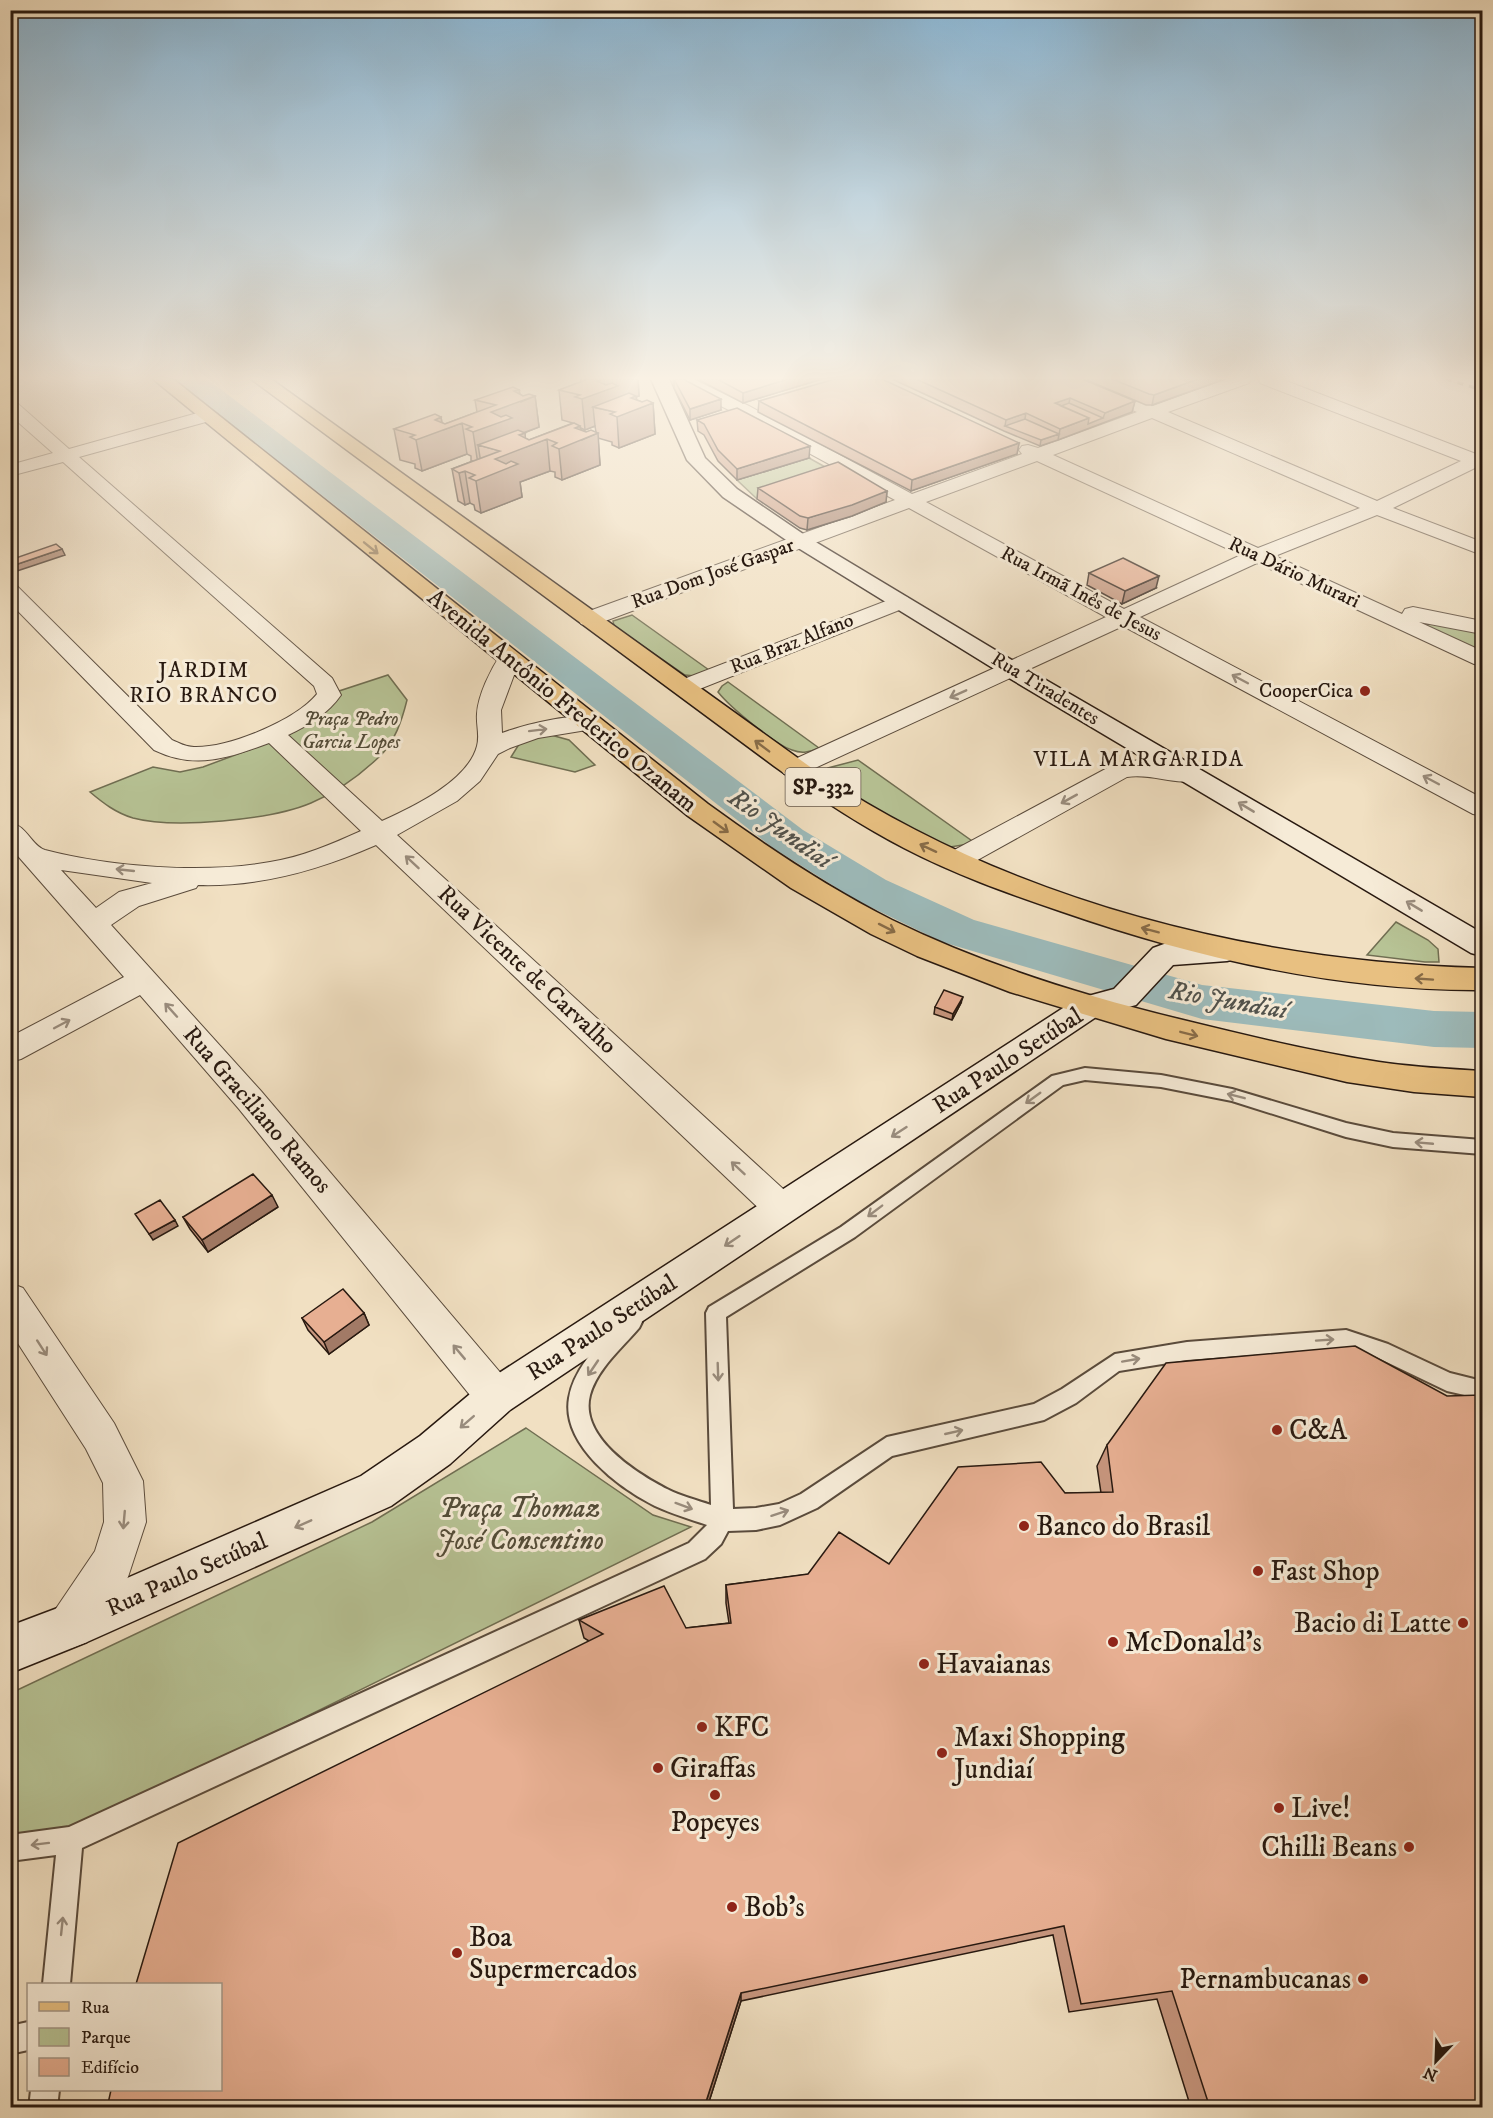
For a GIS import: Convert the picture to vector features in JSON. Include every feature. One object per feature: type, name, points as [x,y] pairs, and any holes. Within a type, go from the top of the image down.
[{"type":"main road","name":"Avenida Antônio Frederico Ozanam","points":[[284,478],[716,823],[760,855],[837,903],[914,942],[997,977],[1088,1008],[1155,1026],[1332,1068],[1448,1083],[1482,1084]]},
{"type":"main road","name":"SP-332","points":[[395,478],[793,769],[896,833],[955,861],[1107,918],[1227,951],[1358,974],[1431,979],[1482,979]]},
{"type":"main road","points":[[1125,996],[1155,1026]]},
{"type":"main road","points":[[1448,1083],[1482,1092]]},
{"type":"street","points":[[10,590],[164,745],[177,752],[192,755],[207,754],[272,733],[310,715],[324,705],[329,695],[324,684],[91,478]]},
{"type":"street","name":"Rua Tiradentes","points":[[715,478],[730,493],[802,542],[899,602],[1482,946]]},
{"type":"street","name":"Rua Irmã Inês de Jesus","points":[[867,478],[1482,808]]},
{"type":"street","name":"Rua Dom José Gaspar","points":[[589,619],[975,478]]},
{"type":"street","name":"Rua Dário Murari","points":[[1090,478],[1482,659]]},
{"type":"street","points":[[1306,478],[1482,549]]},
{"type":"street","points":[[793,769],[1256,556],[1377,508],[1443,478]]},
{"type":"street","name":"Rua Braz Alfano","points":[[684,687],[899,602]]},
{"type":"street","points":[[1365,605],[1482,627]]},
{"type":"street","points":[[489,749],[489,710],[509,658]]},
{"type":"street","points":[[94,923],[129,900],[204,878],[247,874],[299,864],[381,832],[443,801],[469,776],[489,749],[509,737],[525,732],[590,723]]},
{"type":"street","points":[[1111,728],[1125,747],[1126,755],[1120,771]]},
{"type":"street","name":"Rua Vicente de Carvalho","points":[[272,733],[381,832],[781,1208]]},
{"type":"street","points":[[955,861],[1120,771],[1143,767],[1191,774]]},
{"type":"street","name":"Rua Graciliano Ramos","points":[[10,830],[250,1100],[496,1397]]},
{"type":"street","points":[[34,856],[75,865],[204,878]]},
{"type":"street","name":"Rua Paulo Setúbal","points":[[10,1650],[71,1626],[376,1491],[435,1450],[496,1397],[658,1292],[781,1208],[1088,1008],[1125,996],[1164,955],[1227,951]]},
{"type":"street","points":[[10,1051],[144,980]]},
{"type":"street","points":[[10,1299],[100,1436],[123,1481],[125,1522],[113,1562],[71,1626]]},
{"type":"lane","points":[[10,1848],[70,1840],[697,1551],[713,1536],[722,1520],[716,1313],[848,1232],[1058,1080],[1085,1074],[1161,1081],[1232,1095],[1315,1122],[1358,1133],[1393,1140],[1482,1147]]},
{"type":"lane","points":[[658,1292],[598,1361],[585,1381],[579,1398],[579,1418],[591,1442],[619,1471],[662,1498],[722,1520],[756,1519],[780,1514],[809,1501],[887,1447],[1037,1413],[1069,1396],[1114,1363],[1135,1359],[1187,1351],[1346,1339],[1366,1342],[1389,1352],[1447,1384],[1482,1390]]},
{"type":"lane","points":[[56,1983],[70,1840]]},
{"type":"lane","points":[[10,2040],[27,2036]]},
{"type":"lane","points":[[43,2108],[45,2091]]},
{"type":"green space","points":[[744,478],[826,478],[757,499],[737,480]]},
{"type":"green space","points":[[632,615],[709,670],[695,676],[685,675],[614,626],[613,621]]},
{"type":"green space","points":[[1403,617],[1482,633],[1482,655]]},
{"type":"green space","name":"Praça Pedro Garcia Lopes","points":[[388,675],[407,700],[394,738],[379,757],[355,777],[311,803],[294,809],[248,818],[172,823],[127,816],[90,792],[153,767],[180,772],[203,767],[254,748],[307,723],[333,693]]},
{"type":"green space","points":[[728,682],[819,748],[806,752],[796,751],[764,733],[718,692]]},
{"type":"green space","points":[[551,735],[569,740],[595,765],[575,772],[511,757],[521,741]]},
{"type":"green space","points":[[858,760],[975,843],[944,848],[890,819],[824,776],[828,768]]},
{"type":"green space","points":[[1396,922],[1428,940],[1438,949],[1439,962],[1367,955]]},
{"type":"green space","name":"Praça Thomaz José Consentino","points":[[526,1428],[653,1515],[691,1527],[11,1862],[11,1693],[372,1522]]},
{"type":"building","points":[[469,478],[484,478],[476,481]]},
{"type":"building","points":[[789,478],[865,478],[887,491],[852,505],[808,518],[800,516],[758,488]]},
{"type":"building","points":[[56,544],[62,549],[10,565],[10,560]]},
{"type":"building","points":[[1123,558],[1159,576],[1125,591],[1089,573]]},
{"type":"building","points":[[944,990],[963,997],[953,1014],[935,1007]]},
{"type":"building","points":[[253,1174],[272,1195],[202,1240],[183,1217]]},
{"type":"building","points":[[160,1200],[175,1220],[149,1234],[135,1214]]},
{"type":"building","points":[[343,1289],[364,1313],[324,1342],[302,1318]]},
{"type":"building","name":"Maxi Shopping Jundiaí","points":[[1355,1346],[1447,1396],[1482,1395],[1482,2108],[1210,2108],[1172,1991],[1081,2004],[1064,1926],[741,1993],[704,2108],[107,2108],[111,2091],[222,2091],[222,1983],[136,1983],[178,1843],[603,1634],[579,1620],[664,1586],[686,1628],[731,1623],[726,1585],[808,1574],[839,1532],[889,1564],[958,1467],[1041,1462],[1065,1493],[1113,1492],[1107,1445],[1166,1363]]},
{"type":"waterway","name":"Rio Jundiaí","points":[[318,478],[788,839],[871,890],[958,931],[1202,1002],[1434,1029],[1482,1030]]},
{"type":"place","name":"CooperCica","points":[[1365,691]]},
{"type":"place","name":"C&A","points":[[1277,1430]]},
{"type":"place","name":"Banco do Brasil","points":[[1024,1526]]},
{"type":"place","name":"Fast Shop","points":[[1258,1571]]},
{"type":"place","name":"Bacio di Latte","points":[[1463,1623]]},
{"type":"place","name":"McDonald's","points":[[1113,1642]]},
{"type":"place","name":"Havaianas","points":[[924,1664]]},
{"type":"place","name":"KFC","points":[[702,1727]]},
{"type":"place","name":"Maxi Shopping Jundiaí","points":[[942,1753]]},
{"type":"place","name":"Giraffas","points":[[658,1768]]},
{"type":"place","name":"Popeyes","points":[[715,1795]]},
{"type":"place","name":"Live!","points":[[1279,1808]]},
{"type":"place","name":"Chilli Beans","points":[[1409,1847]]},
{"type":"place","name":"Bob's","points":[[732,1907]]},
{"type":"place","name":"Boa Supermercados","points":[[457,1953]]},
{"type":"place","name":"Pernambucanas","points":[[1363,1979]]},
{"type":"district","name":"JARDIM RIO BRANCO","points":[[204,682]]},
{"type":"district","name":"VILA MARGARIDA","points":[[1139,759]]}]
